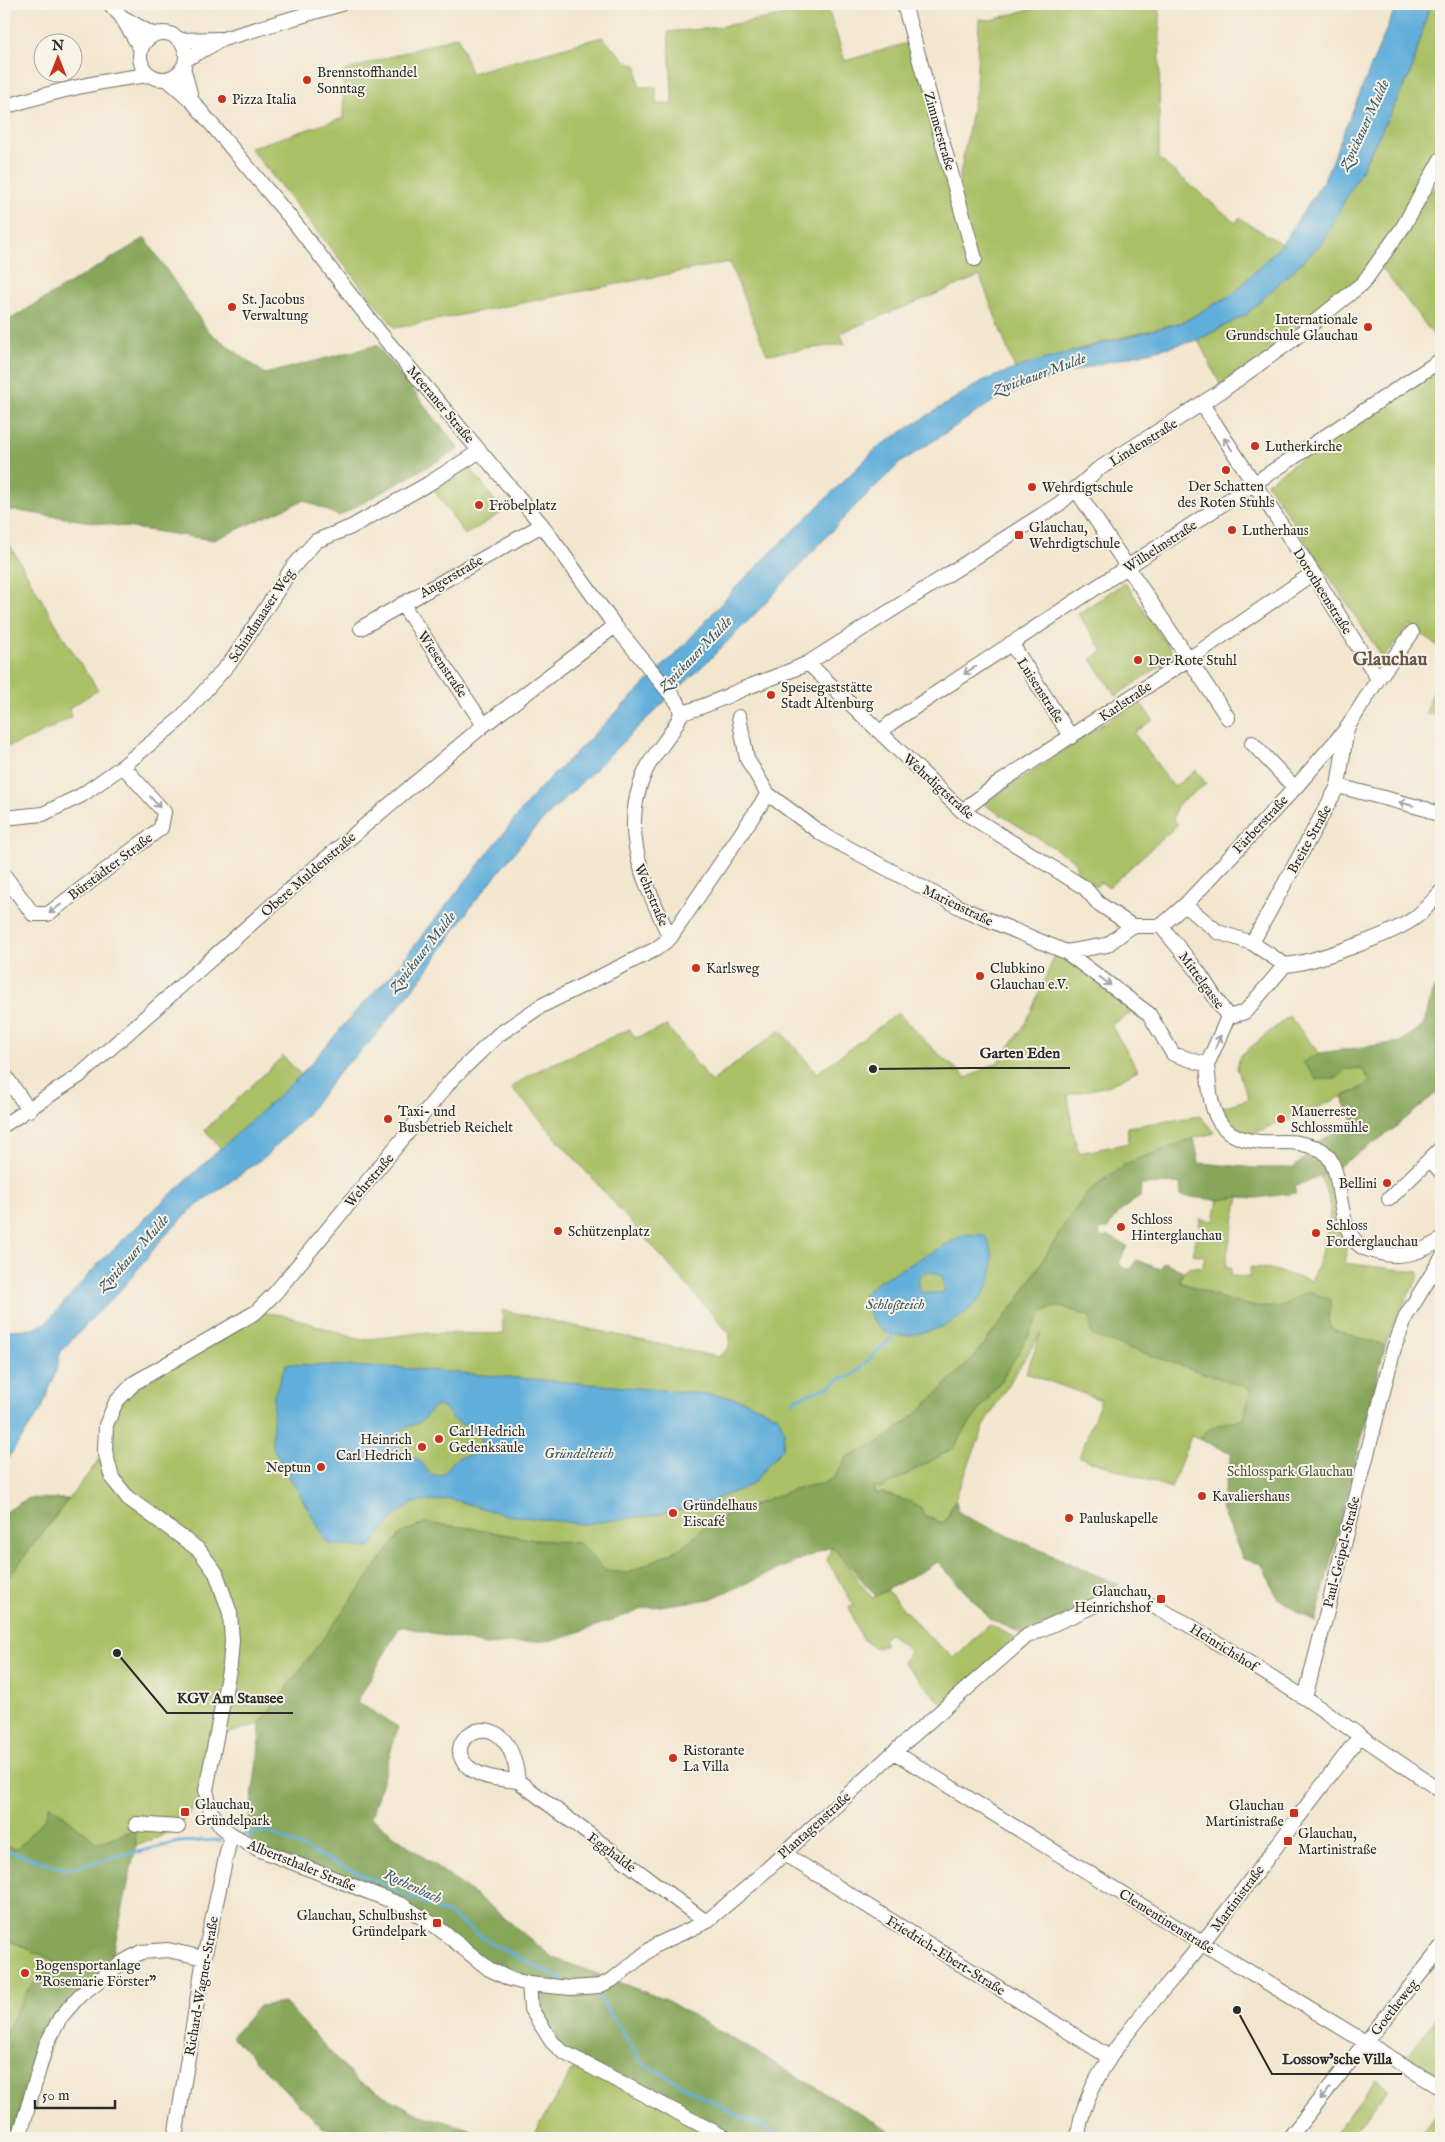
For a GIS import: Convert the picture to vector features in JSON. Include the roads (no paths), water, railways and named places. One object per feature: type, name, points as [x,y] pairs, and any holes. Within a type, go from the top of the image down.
[{"type":"street","points":[[110,4],[120,16],[141,54],[145,71],[158,78],[167,79],[179,72],[184,63],[222,39],[303,9],[341,4]]},
{"type":"street","name":"Zimmerstraße","points":[[904,4],[974,259]]},
{"type":"street","points":[[120,16],[154,35],[169,34],[179,40],[183,46],[184,63]]},
{"type":"street","points":[[111,79],[141,54],[144,43],[154,35]]},
{"type":"street","points":[[179,40],[222,39]]},
{"type":"street","name":"Meeraner Straße","points":[[184,63],[192,101]]},
{"type":"street","points":[[4,107],[59,90],[111,79],[150,75]]},
{"type":"street","name":"Meeraner Straße","points":[[167,79],[192,101],[294,222],[380,332],[542,524],[615,626],[679,708]]},
{"type":"street","name":"Lindenstraße","points":[[679,708],[697,710],[744,689],[779,677],[808,663],[1059,504],[1097,470],[1202,404],[1291,341],[1363,283],[1403,227],[1441,159]]},
{"type":"street","name":"Wilhelmstraße","points":[[881,732],[891,723],[1011,643],[1441,360]]},
{"type":"street","name":"Dorotheenstraße","points":[[1202,404],[1313,573],[1378,679]]},
{"type":"street","name":"Schindmaaser Weg","points":[[4,818],[43,814],[82,795],[122,766],[179,720],[233,660],[292,568],[316,541],[350,527],[428,484],[480,451]]},
{"type":"street","points":[[1075,488],[1129,566],[1228,718]]},
{"type":"street","name":"Angerstraße","points":[[361,628],[542,524]]},
{"type":"street","name":"Karlstraße","points":[[962,811],[999,783],[1189,659],[1313,573]]},
{"type":"street","name":"Wiesenstraße","points":[[402,604],[484,725]]},
{"type":"street","name":"Obere Muldenstraße","points":[[4,1125],[79,1076],[305,876],[484,725],[615,626]]},
{"type":"street","name":"Färberstraße","points":[[1161,926],[1185,905],[1295,788],[1347,728],[1378,679],[1412,633]]},
{"type":"street","name":"Luisenstraße","points":[[1011,643],[1071,737]]},
{"type":"street","name":"Wehrdigtstraße","points":[[808,663],[962,811],[1085,888],[1098,903],[1132,926]]},
{"type":"street","name":"Wehrstraße","points":[[670,938],[643,878],[636,857],[634,824],[644,773],[654,754],[678,720],[679,708]]},
{"type":"street","name":"Marienstraße","points":[[740,717],[747,759],[768,794],[822,834],[954,905],[1066,952],[1149,1014],[1173,1054],[1207,1066]]},
{"type":"street","name":"Breite Straße","points":[[1252,943],[1338,786],[1347,728]]},
{"type":"street","points":[[1252,743],[1295,788]]},
{"type":"street","name":"Bürstädter Straße","points":[[4,875],[33,914],[48,914],[161,828],[164,812],[122,766]]},
{"type":"street","points":[[1338,786],[1426,809],[1441,816]]},
{"type":"street","name":"Wehrstraße","points":[[105,1451],[106,1424],[110,1413],[123,1393],[134,1382],[256,1312],[275,1292],[453,1078],[498,1035],[541,1006],[656,950],[670,938],[768,794]]},
{"type":"street","points":[[1185,905],[1218,932],[1252,943],[1285,964],[1309,961],[1389,932],[1416,917],[1441,892]]},
{"type":"street","points":[[1066,952],[1106,945],[1132,926],[1161,926]]},
{"type":"street","name":"Mittelgasse","points":[[1161,926],[1197,970],[1228,1017],[1207,1066]]},
{"type":"street","points":[[1228,1017],[1245,1012],[1285,964]]},
{"type":"street","points":[[1207,1066],[1212,1110],[1222,1126],[1246,1141],[1289,1142],[1314,1147],[1322,1150],[1328,1156],[1334,1169],[1345,1222],[1353,1239],[1364,1248],[1384,1254],[1407,1254],[1424,1251],[1441,1240]]},
{"type":"street","points":[[4,1074],[29,1110]]},
{"type":"street","points":[[1389,1199],[1441,1148]]},
{"type":"street","points":[[1430,1159],[1441,1172]]},
{"type":"street","name":"Paul-Geipel-Straße","points":[[1305,1698],[1394,1348],[1406,1316],[1436,1275],[1441,1259]]},
{"type":"street","name":"Albertsthaler Straße","points":[[105,1451],[110,1472],[120,1489],[128,1498],[198,1550],[216,1573],[225,1594],[230,1613],[232,1642],[219,1728],[206,1790],[211,1812],[222,1827],[258,1849],[402,1905],[437,1927],[490,1969],[510,1979],[529,1984]]},
{"type":"street","name":"Heinrichshof","points":[[1077,1613],[1100,1602],[1120,1598],[1140,1600],[1184,1622],[1305,1698],[1441,1791]]},
{"type":"street","name":"Plantagenstraße","points":[[529,1984],[571,1988],[599,1986],[612,1980],[656,1946],[706,1922],[750,1885],[894,1752],[1027,1636],[1077,1613]]},
{"type":"street","name":"Egghalde","points":[[518,1781],[511,1752],[505,1741],[498,1735],[491,1730],[482,1728],[471,1732],[462,1741],[460,1751],[463,1763],[473,1771],[486,1777],[518,1781],[706,1922]]},
{"type":"street","name":"Martinistraße","points":[[1078,2138],[1084,2107],[1093,2085],[1109,2056],[1202,1943],[1360,1736]]},
{"type":"street","name":"Clementinenstraße","points":[[894,1752],[1202,1943],[1441,2088]]},
{"type":"street","points":[[136,1824],[178,1827]]},
{"type":"street","name":"Richard-Wagner-Straße","points":[[175,2138],[204,1958],[231,1834]]},
{"type":"street","name":"Friedrich-Ebert-Straße","points":[[784,1853],[1109,2056]]},
{"type":"street","name":"Goetheweg","points":[[1289,2138],[1441,1948]]},
{"type":"street","points":[[20,2138],[46,2045],[60,2018],[79,1996],[123,1962],[141,1952],[168,1950],[204,1958]]},
{"type":"street","points":[[529,1984],[531,2008],[552,2042],[563,2052],[726,2138]]},
{"type":"water","name":"Zwickauer Mulde","points":[[1397,4],[1430,4],[1411,72],[1362,169],[1321,244],[1247,314],[1198,340],[1098,364],[1042,381],[995,400],[900,463],[853,508],[756,613],[710,659],[532,831],[472,905],[424,975],[372,1040],[340,1071],[304,1118],[267,1155],[191,1210],[161,1240],[125,1285],[61,1351],[54,1377],[41,1410],[4,1464],[4,1334],[7,1330],[33,1329],[46,1323],[100,1262],[159,1205],[301,1075],[356,1011],[392,974],[537,791],[687,642],[737,586],[878,447],[982,381],[1031,363],[1183,322],[1233,294],[1282,244],[1323,182]]},
{"type":"water","name":"Schloßteich","points":[[965,1234],[985,1235],[991,1252],[992,1269],[989,1284],[981,1297],[970,1309],[956,1319],[941,1327],[925,1332],[898,1336],[882,1330],[872,1320],[866,1308],[863,1295],[879,1281]],"holes":[[[932,1272],[942,1276],[945,1286],[943,1293],[923,1293],[918,1289],[918,1278],[922,1274]]]},
{"type":"water","name":"Gründelteich","points":[[286,1364],[401,1368],[719,1395],[746,1401],[778,1416],[784,1430],[783,1448],[751,1485],[701,1505],[656,1515],[583,1524],[506,1515],[451,1499],[412,1503],[393,1518],[369,1548],[328,1544],[272,1446],[274,1395]],"holes":[[[435,1407],[442,1407],[456,1421],[475,1431],[481,1440],[480,1446],[474,1453],[458,1458],[444,1473],[434,1475],[429,1473],[419,1460],[400,1448],[397,1444],[396,1435],[405,1428],[420,1422]]]},
{"type":"waterway","points":[[792,1403],[797,1398],[831,1386],[841,1378],[851,1377],[894,1335]]},
{"type":"waterway","name":"Rothenbach","points":[[243,1835],[266,1831],[452,1916],[492,1944],[565,1981]]},
{"type":"waterway","name":"Rothenbach","points":[[4,1850],[66,1869],[179,1842],[220,1840]]},
{"type":"waterway","name":"Rothenbach","points":[[594,1995],[600,1998],[642,2063],[731,2112],[788,2138]]},
{"type":"place","name":"Brennstoffhandel Sonntag","points":[[307,80]]},
{"type":"place","name":"Pizza Italia","points":[[222,99]]},
{"type":"place","name":"St. Jacobus Verwaltung","points":[[232,307]]},
{"type":"place","name":"Internationale Grundschule Glauchau","points":[[1368,327]]},
{"type":"place","name":"Lutherkirche","points":[[1255,446]]},
{"type":"place","name":"Der Schatten des Roten Stuhls","points":[[1226,470]]},
{"type":"place","name":"Wehrdigtschule","points":[[1032,487]]},
{"type":"place","name":"Fröbelplatz","points":[[479,505]]},
{"type":"place","name":"Lutherhaus","points":[[1232,530]]},
{"type":"place","name":"Glauchau, Wehrdigtschule","points":[[1019,535]]},
{"type":"place","name":"Der Rote Stuhl","points":[[1138,660]]},
{"type":"place","name":"Speisegaststätte Stadt Altenburg","points":[[771,695]]},
{"type":"place","name":"Karlsweg","points":[[696,968]]},
{"type":"place","name":"Clubkino Glauchau e.V.","points":[[980,976]]},
{"type":"place","name":"Garten Eden","points":[[873,1069]]},
{"type":"place","name":"Taxi- und Busbetrieb Reichelt","points":[[388,1119]]},
{"type":"place","name":"Mauerreste Schlossmühle","points":[[1281,1119]]},
{"type":"place","name":"Bellini","points":[[1387,1183]]},
{"type":"place","name":"Schloss Hinterglauchau","points":[[1121,1227]]},
{"type":"place","name":"Schützenplatz","points":[[558,1231]]},
{"type":"place","name":"Schloss Forderglauchau","points":[[1316,1233]]},
{"type":"place","name":"Carl Hedrich Gedenksäule","points":[[439,1439]]},
{"type":"place","name":"Heinrich Carl Hedrich","points":[[422,1447]]},
{"type":"place","name":"Neptun","points":[[321,1467]]},
{"type":"place","name":"Kavaliershaus","points":[[1202,1496]]},
{"type":"place","name":"Gründelhaus Eiscafé","points":[[673,1513]]},
{"type":"place","name":"Pauluskapelle","points":[[1069,1518]]},
{"type":"place","name":"Glauchau, Heinrichshof","points":[[1161,1599]]},
{"type":"place","name":"KGV Am Stausee","points":[[117,1653]]},
{"type":"place","name":"Ristorante La Villa","points":[[673,1758]]},
{"type":"place","name":"Glauchau, Gründelpark","points":[[185,1812]]},
{"type":"place","name":"Glauchau Martinistraße","points":[[1294,1813]]},
{"type":"place","name":"Glauchau, Martinistraße","points":[[1288,1841]]},
{"type":"place","name":"Glauchau, Schulbushst Gründelpark","points":[[437,1923]]},
{"type":"place","name":"Bogensportanlage \"Rosemarie Förster\"","points":[[25,1973]]},
{"type":"place","name":"Lossow’sche Villa","points":[[1237,2010]]},
{"type":"district","name":"Glauchau","points":[[1390,658]]},
{"type":"park label","name":"Schlosspark Glauchau","points":[[1290,1471]]}]
